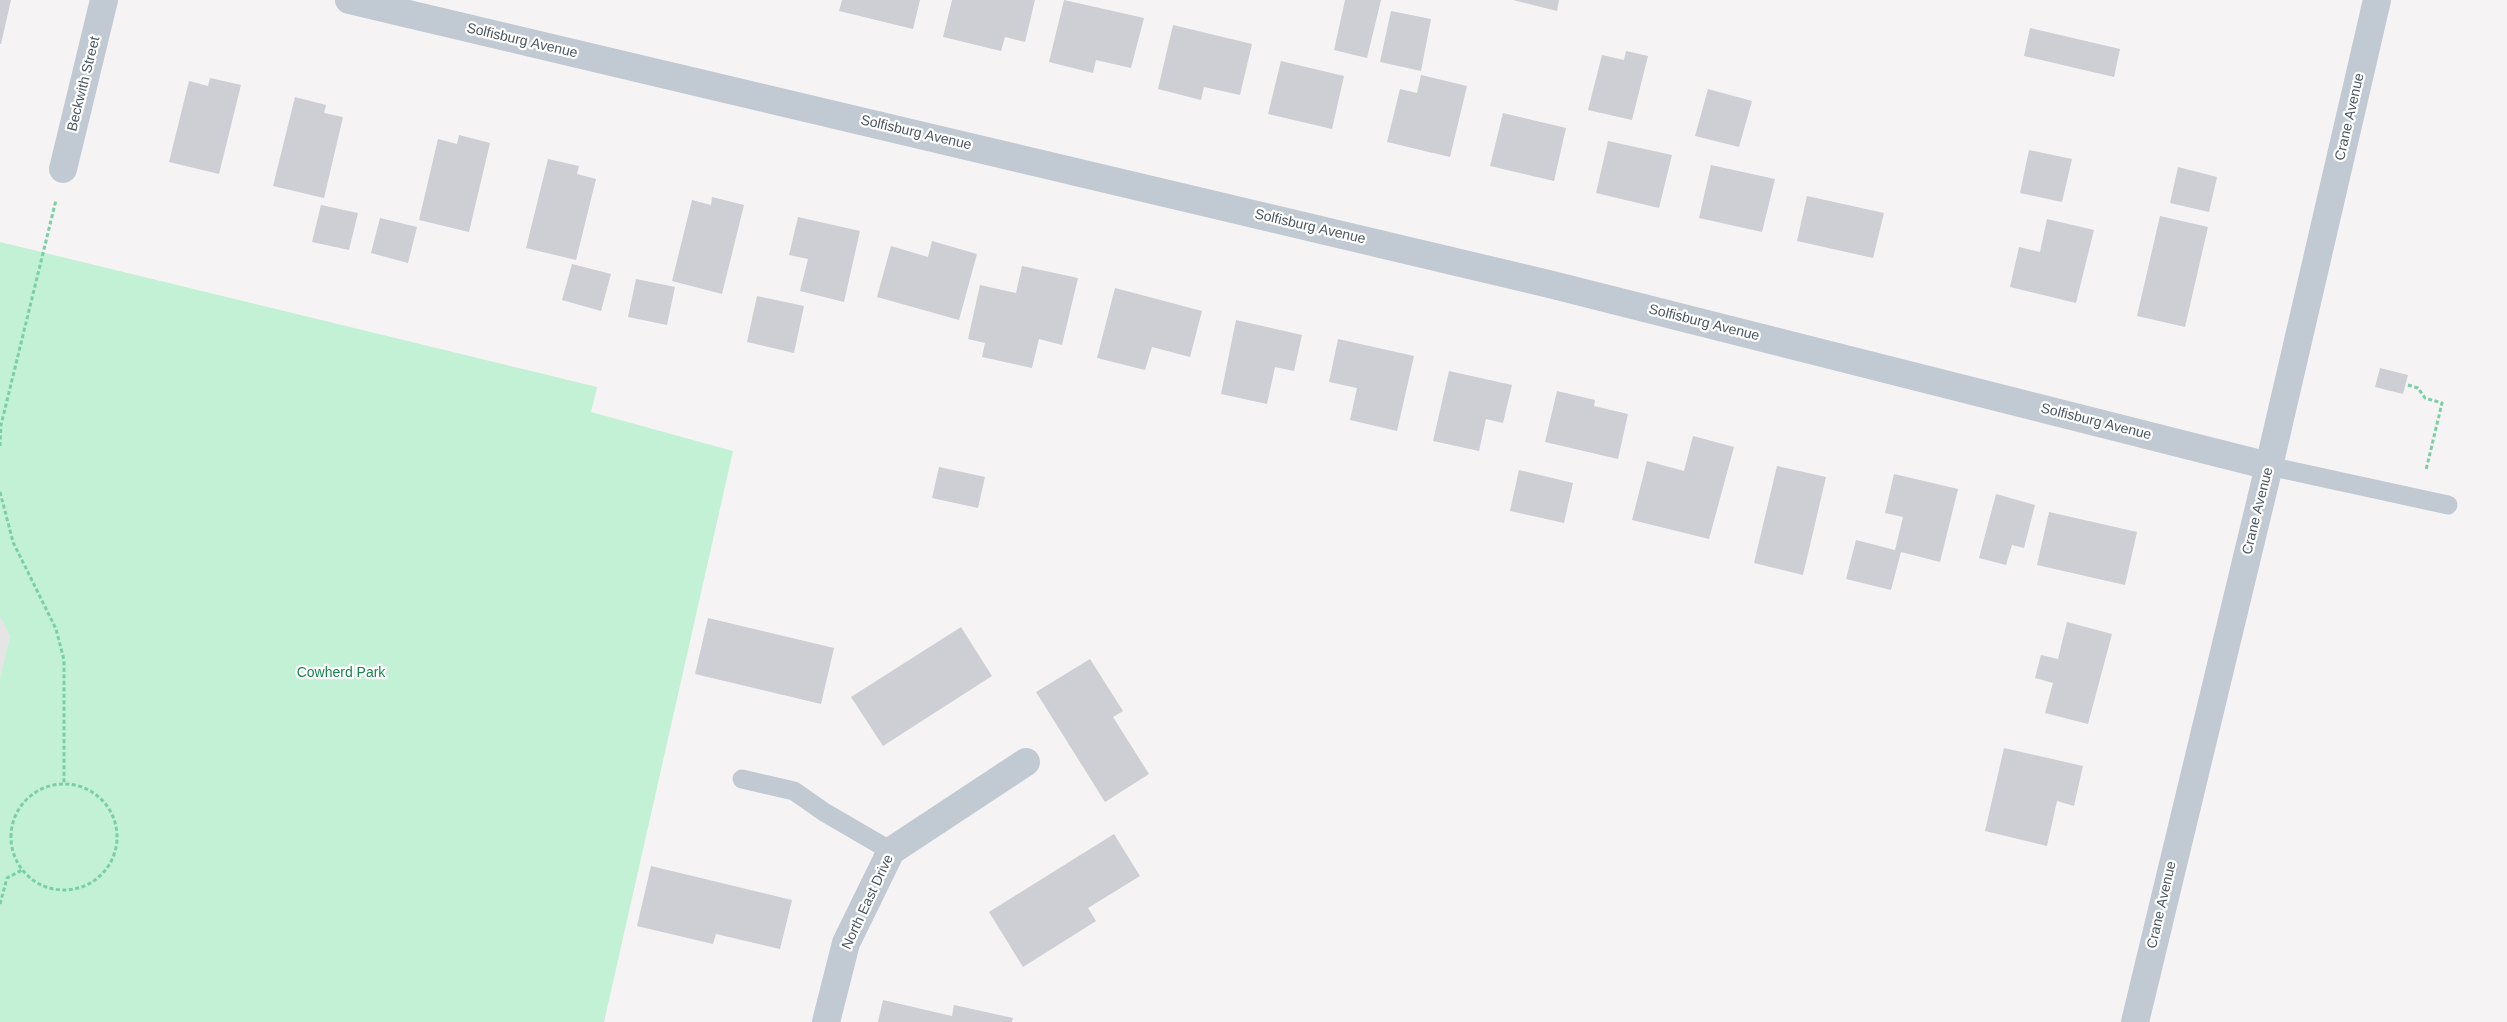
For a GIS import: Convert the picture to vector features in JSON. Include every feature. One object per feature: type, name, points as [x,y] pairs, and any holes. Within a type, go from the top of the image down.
[{"type":"street","name":"Beckwith Street","points":[[63,169],[104,0]]},
{"type":"street","name":"Solfisburg Avenue","points":[[349,0],[1539,282],[2269,466]]},
{"type":"street","name":"Crane Avenue","points":[[2135,1022],[2269,466],[2377,0]]},
{"type":"street","name":"North East Drive","points":[[826,1022],[846,943],[891,851],[1026,762]]},
{"type":"lane","points":[[2269,466],[2448,505]]},
{"type":"lane","points":[[742,779],[794,791],[824,812],[891,851]]},
{"type":"path","points":[[0,446],[1,425],[63,169]]},
{"type":"path","points":[[2408,385],[2418,388],[2426,398],[2442,403],[2423,478]]},
{"type":"path","points":[[0,492],[14,542],[56,629],[64,660],[64,783]]},
{"type":"path","points":[[64,783],[85,788],[103,800],[114,818],[118,840],[113,860],[99,877],[81,888],[59,891],[38,884],[22,870],[12,852],[10,833],[15,814],[27,797],[44,787],[64,783]]},
{"type":"path","points":[[0,904],[7,878],[22,870]]},
{"type":"shaded area","points":[[0,617],[10,636],[0,678]]},
{"type":"green space","name":"Cowherd Park","points":[[0,242],[597,387],[591,412],[733,451],[604,1022],[0,1022],[0,678],[10,636],[0,617]]},
{"type":"building","points":[[0,0],[11,0],[1,44],[0,44]]},
{"type":"building","points":[[842,0],[920,0],[913,29],[839,11]]},
{"type":"building","points":[[952,0],[1035,0],[1025,42],[1005,37],[1001,51],[943,37]]},
{"type":"building","points":[[1064,0],[1144,18],[1131,68],[1096,60],[1093,73],[1049,62]]},
{"type":"building","points":[[1345,0],[1381,0],[1367,58],[1334,50]]},
{"type":"building","points":[[1513,0],[1559,0],[1557,11]]},
{"type":"building","points":[[1391,11],[1431,19],[1421,71],[1380,62]]},
{"type":"building","points":[[1173,25],[1252,44],[1240,95],[1204,87],[1201,100],[1158,89]]},
{"type":"building","points":[[2030,28],[2120,49],[2114,77],[2024,56]]},
{"type":"building","points":[[1626,51],[1648,56],[1632,120],[1588,110],[1602,55],[1624,60]]},
{"type":"building","points":[[1281,61],[1344,76],[1332,129],[1268,114]]},
{"type":"building","points":[[1421,75],[1467,86],[1450,157],[1387,142],[1400,89],[1417,93]]},
{"type":"building","points":[[210,78],[241,85],[219,174],[169,162],[189,81],[208,86]]},
{"type":"building","points":[[1708,89],[1752,101],[1739,147],[1695,136]]},
{"type":"building","points":[[295,97],[326,105],[324,113],[343,117],[324,198],[273,186]]},
{"type":"building","points":[[1503,113],[1566,128],[1554,181],[1490,166]]},
{"type":"building","points":[[459,135],[490,143],[469,232],[419,220],[438,139],[457,144]]},
{"type":"building","points":[[1608,141],[1672,155],[1659,208],[1596,193]]},
{"type":"building","points":[[2029,150],[2072,159],[2062,202],[2020,193]]},
{"type":"building","points":[[548,159],[579,166],[577,174],[596,179],[576,260],[526,248]]},
{"type":"building","points":[[1711,165],[1775,179],[1762,232],[1699,218]]},
{"type":"building","points":[[2178,167],[2217,177],[2209,212],[2170,203]]},
{"type":"building","points":[[1807,196],[1884,213],[1873,258],[1797,241]]},
{"type":"building","points":[[712,197],[744,205],[722,294],[672,281],[692,200],[711,205]]},
{"type":"building","points":[[321,205],[358,213],[349,250],[312,242]]},
{"type":"building","points":[[2160,216],[2208,227],[2185,327],[2137,316]]},
{"type":"building","points":[[798,217],[860,231],[844,302],[800,291],[808,259],[789,255]]},
{"type":"building","points":[[380,218],[417,227],[408,263],[371,253]]},
{"type":"building","points":[[2047,219],[2094,230],[2076,303],[2010,287],[2019,247],[2040,252]]},
{"type":"building","points":[[932,241],[977,254],[959,320],[877,297],[891,246],[928,257]]},
{"type":"building","points":[[572,264],[611,274],[601,311],[562,300]]},
{"type":"building","points":[[1022,266],[1078,278],[1062,345],[1039,339],[1032,368],[982,357],[985,343],[968,339],[980,285],[1016,293]]},
{"type":"building","points":[[636,279],[675,287],[667,325],[628,317]]},
{"type":"building","points":[[1115,288],[1202,311],[1190,357],[1152,347],[1145,370],[1097,358]]},
{"type":"building","points":[[757,296],[804,306],[794,353],[747,342]]},
{"type":"building","points":[[1236,320],[1302,335],[1294,371],[1275,367],[1267,404],[1221,394]]},
{"type":"building","points":[[1338,339],[1414,356],[1397,431],[1350,420],[1357,388],[1329,382]]},
{"type":"building","points":[[2380,368],[2408,375],[2403,394],[2375,387]]},
{"type":"building","points":[[1449,371],[1512,385],[1503,423],[1486,419],[1479,451],[1433,441]]},
{"type":"building","points":[[1557,391],[1595,400],[1594,406],[1628,414],[1618,459],[1545,442]]},
{"type":"building","points":[[1693,436],[1734,447],[1709,539],[1632,520],[1647,461],[1684,471]]},
{"type":"building","points":[[1777,466],[1826,477],[1803,575],[1754,563]]},
{"type":"building","points":[[939,467],[985,477],[978,508],[932,498]]},
{"type":"building","points":[[1519,470],[1573,483],[1564,523],[1510,511]]},
{"type":"building","points":[[1894,474],[1958,489],[1940,562],[1901,552],[1891,590],[1846,579],[1856,540],[1895,550],[1903,517],[1885,513]]},
{"type":"building","points":[[1996,494],[2035,505],[2024,548],[2012,545],[2006,565],[1979,558]]},
{"type":"building","points":[[2049,512],[2137,532],[2125,585],[2037,565]]},
{"type":"building","points":[[708,618],[834,648],[821,704],[695,674]]},
{"type":"building","points":[[2067,622],[2112,634],[2088,724],[2045,713],[2053,683],[2035,678],[2041,655],[2058,659]]},
{"type":"building","points":[[961,627],[992,676],[883,746],[851,697]]},
{"type":"building","points":[[1090,659],[1123,711],[1113,717],[1149,774],[1105,802],[1036,692]]},
{"type":"building","points":[[2004,748],[2083,766],[2074,806],[2057,801],[2047,846],[1985,831]]},
{"type":"building","points":[[1114,834],[1140,876],[1088,908],[1096,921],[1023,967],[989,912]]},
{"type":"building","points":[[651,866],[792,900],[780,949],[716,934],[713,944],[637,926]]},
{"type":"building","points":[[883,1000],[952,1016],[954,1005],[1013,1018],[1012,1022],[878,1022]]}]
